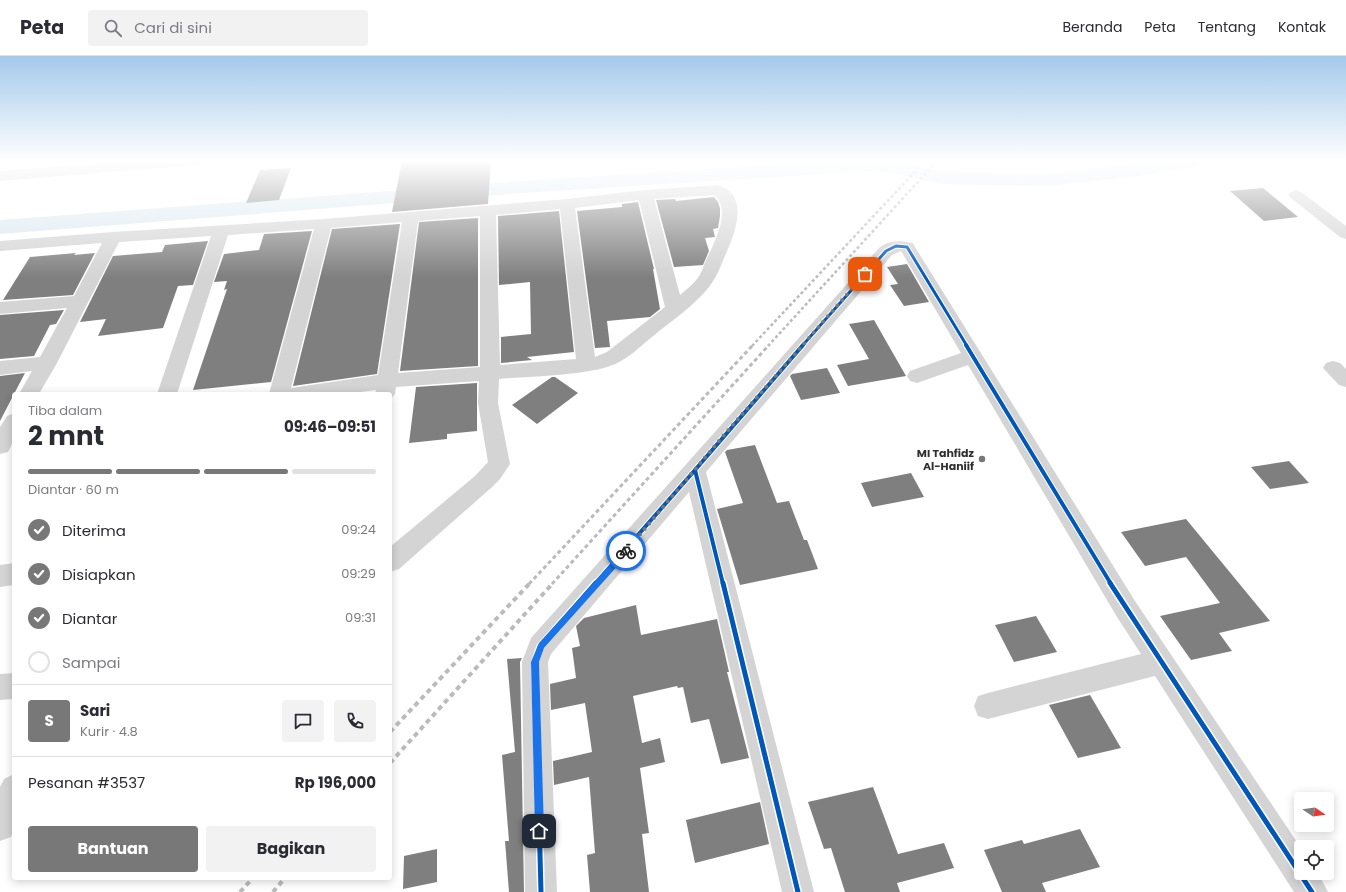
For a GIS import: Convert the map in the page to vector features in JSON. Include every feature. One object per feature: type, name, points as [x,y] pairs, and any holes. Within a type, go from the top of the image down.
[{"type":"street","points":[[0,246],[113,237],[221,232],[488,211],[602,200]]},
{"type":"street","points":[[646,200],[675,309]]},
{"type":"street","points":[[325,392],[386,388],[490,373],[586,365],[598,363],[614,357],[675,309],[706,280],[727,233],[730,217],[726,200]]},
{"type":"street","points":[[1302,200],[1346,234]]},
{"type":"street","points":[[567,204],[586,365]]},
{"type":"street","points":[[392,560],[488,478],[497,467],[498,459],[487,397],[490,373],[488,211]]},
{"type":"street","points":[[386,388],[411,217]]},
{"type":"street","points":[[280,392],[324,224]]},
{"type":"street","points":[[168,392],[221,232]]},
{"type":"street","points":[[30,392],[113,237]]},
{"type":"street","points":[[541,892],[535,662],[542,646],[724,435],[889,248],[900,246],[910,249],[1126,609],[1312,892]]},
{"type":"street","points":[[0,308],[80,301]]},
{"type":"street","points":[[916,376],[973,356]]},
{"type":"street","points":[[0,368],[47,363]]},
{"type":"street","points":[[0,446],[12,425]]},
{"type":"street","points":[[695,470],[798,892]]},
{"type":"street","points":[[0,576],[12,574]]},
{"type":"street","points":[[988,706],[1161,662]]},
{"type":"street","points":[[0,687],[12,686]]},
{"type":"street","points":[[0,826],[12,794]]},
{"type":"building","points":[[247,200],[279,200],[246,203]]},
{"type":"building","points":[[394,200],[488,200],[488,204],[392,212]]},
{"type":"building","points":[[656,200],[716,200],[718,202],[720,216],[718,228],[713,229],[715,237],[705,238],[709,251],[703,265],[674,267]]},
{"type":"building","points":[[1240,200],[1277,200],[1298,217],[1264,221]]},
{"type":"building","points":[[638,202],[654,269],[660,309],[650,317],[607,321],[610,347],[595,348],[577,211],[622,207],[622,204]]},
{"type":"building","points":[[559,211],[574,352],[527,357],[532,360],[501,363],[501,337],[531,334],[530,282],[499,285],[498,216]]},
{"type":"building","points":[[478,218],[478,366],[400,371],[419,222]]},
{"type":"building","points":[[400,224],[377,374],[293,386],[332,229]]},
{"type":"building","points":[[312,231],[271,382],[193,390],[227,289],[224,290],[227,281],[214,282],[224,254],[259,250],[264,234]]},
{"type":"building","points":[[208,241],[193,285],[178,286],[163,328],[98,336],[106,319],[80,322],[113,256],[162,252],[165,245]]},
{"type":"building","points":[[76,253],[74,255],[95,253],[73,295],[3,300],[30,257]]},
{"type":"building","points":[[907,264],[929,302],[904,306],[890,285],[898,284],[887,267]]},
{"type":"building","points":[[64,310],[56,324],[50,325],[34,356],[0,359],[0,315]]},
{"type":"building","points":[[874,320],[906,376],[848,386],[837,365],[869,359],[849,324]]},
{"type":"building","points":[[827,368],[840,393],[801,400],[790,376],[792,374]]},
{"type":"building","points":[[25,373],[15,392],[12,392],[12,398],[0,421],[0,376]]},
{"type":"building","points":[[552,377],[555,377],[578,393],[537,424],[512,405]]},
{"type":"building","points":[[477,383],[477,431],[447,434],[447,439],[409,443],[416,387]]},
{"type":"building","points":[[755,445],[777,503],[789,501],[804,540],[807,540],[818,569],[740,585],[717,509],[743,503],[725,452],[727,450]]},
{"type":"building","points":[[1289,461],[1309,483],[1270,489],[1251,467]]},
{"type":"building","points":[[911,473],[924,497],[872,507],[861,483]]},
{"type":"building","points":[[1186,519],[1270,621],[1219,633],[1232,651],[1191,660],[1160,616],[1220,603],[1186,557],[1145,566],[1121,532]]},
{"type":"building","points":[[636,605],[641,635],[717,619],[729,672],[727,672],[749,758],[721,764],[709,719],[691,723],[683,687],[678,688],[677,686],[633,696],[642,743],[660,738],[665,762],[640,768],[649,833],[642,834],[649,892],[590,892],[587,855],[595,853],[589,777],[554,785],[553,761],[592,752],[585,703],[551,710],[550,684],[576,678],[572,648],[580,646],[576,626],[584,618]]},
{"type":"building","points":[[1036,616],[1057,652],[1014,662],[995,625]]},
{"type":"building","points":[[522,658],[520,662],[524,892],[509,892],[505,841],[509,841],[502,755],[515,752],[507,659]]},
{"type":"building","points":[[1090,695],[1121,748],[1078,758],[1049,705]]},
{"type":"building","points":[[873,787],[898,854],[944,843],[954,868],[897,883],[900,892],[845,892],[831,848],[824,849],[808,802]]},
{"type":"building","points":[[760,802],[769,844],[695,863],[686,820]]},
{"type":"building","points":[[1080,829],[1100,867],[1042,883],[1046,892],[1002,892],[984,850],[1022,840],[1024,844]]},
{"type":"building","points":[[437,849],[437,882],[403,889],[404,856]]},
{"type":"waterway","points":[[0,227],[352,200]]},
{"type":"railway","points":[[752,346],[889,200]]},
{"type":"railway","points":[[768,346],[901,200]]},
{"type":"railway","points":[[529,584],[753,345]]},
{"type":"railway","points":[[552,584],[769,345]]},
{"type":"railway","points":[[392,730],[530,583]]},
{"type":"railway","points":[[392,761],[553,583]]},
{"type":"railway","points":[[240,892],[251,880]]},
{"type":"railway","points":[[273,892],[283,880]]},
{"type":"cycle path","points":[[695,470],[886,251],[896,246],[907,247],[1126,609],[1312,892]]},
{"type":"cycle path","points":[[541,892],[535,662],[540,647],[695,470],[798,892]]},
{"type":"way so far","points":[[626,551],[724,435],[774,380],[865,274]]},
{"type":"place","name":"MI Tahfidz Al-Haniif","points":[[982,459]]},
{"type":"route","points":[[539,831],[535,662],[540,648],[626,551]]}]
